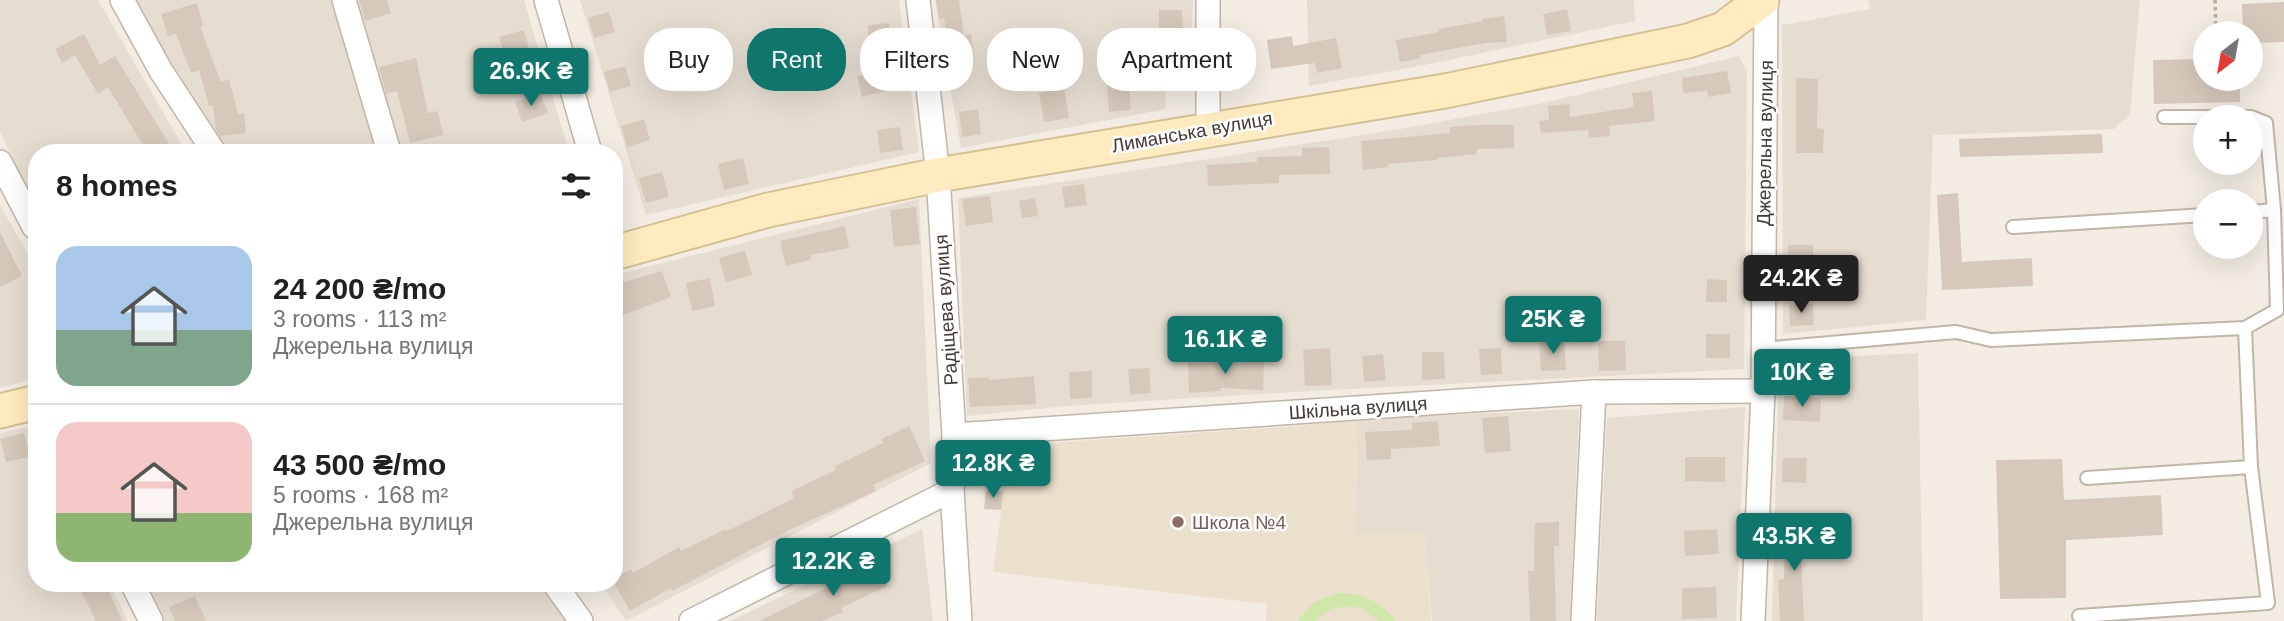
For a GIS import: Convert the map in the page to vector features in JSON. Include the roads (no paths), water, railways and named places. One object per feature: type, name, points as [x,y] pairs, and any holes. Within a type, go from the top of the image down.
[{"type":"street","points":[[121,0],[161,71],[209,144]]},
{"type":"street","points":[[344,0],[387,144]]},
{"type":"street","points":[[546,0],[588,144]]},
{"type":"street","name":"Радіщева вулиця","points":[[918,0],[938,175],[954,435],[952,490],[960,621]]},
{"type":"street","points":[[1208,0],[1208,129]]},
{"type":"street","name":"Лиманська вулиця","points":[[623,245],[768,210],[938,175],[1445,91],[1688,41],[1723,29],[1764,0]]},
{"type":"street","name":"Джерельна вулиця","points":[[1753,621],[1763,391],[1764,0]]},
{"type":"street","points":[[0,162],[28,216]]},
{"type":"street","name":"Шкільна вулиця","points":[[954,435],[1594,392],[1763,391]]},
{"type":"street","points":[[1583,621],[1594,392]]},
{"type":"street","points":[[0,411],[28,404]]},
{"type":"street","points":[[691,621],[952,490]]},
{"type":"street","points":[[136,592],[151,621]]},
{"type":"street","points":[[560,592],[581,621]]},
{"type":"lane","points":[[1762,349],[1956,332],[1991,340],[2245,328],[2277,310],[2274,188],[2266,123],[2250,117],[2164,117]]},
{"type":"lane","points":[[2263,211],[2274,210]]},
{"type":"lane","points":[[2013,228],[2193,216]]},
{"type":"lane","points":[[2079,616],[2268,603],[2251,467],[2245,328]]},
{"type":"lane","points":[[2087,478],[2251,467]]},
{"type":"place","name":"Школа №4","points":[[1178,522]]}]
